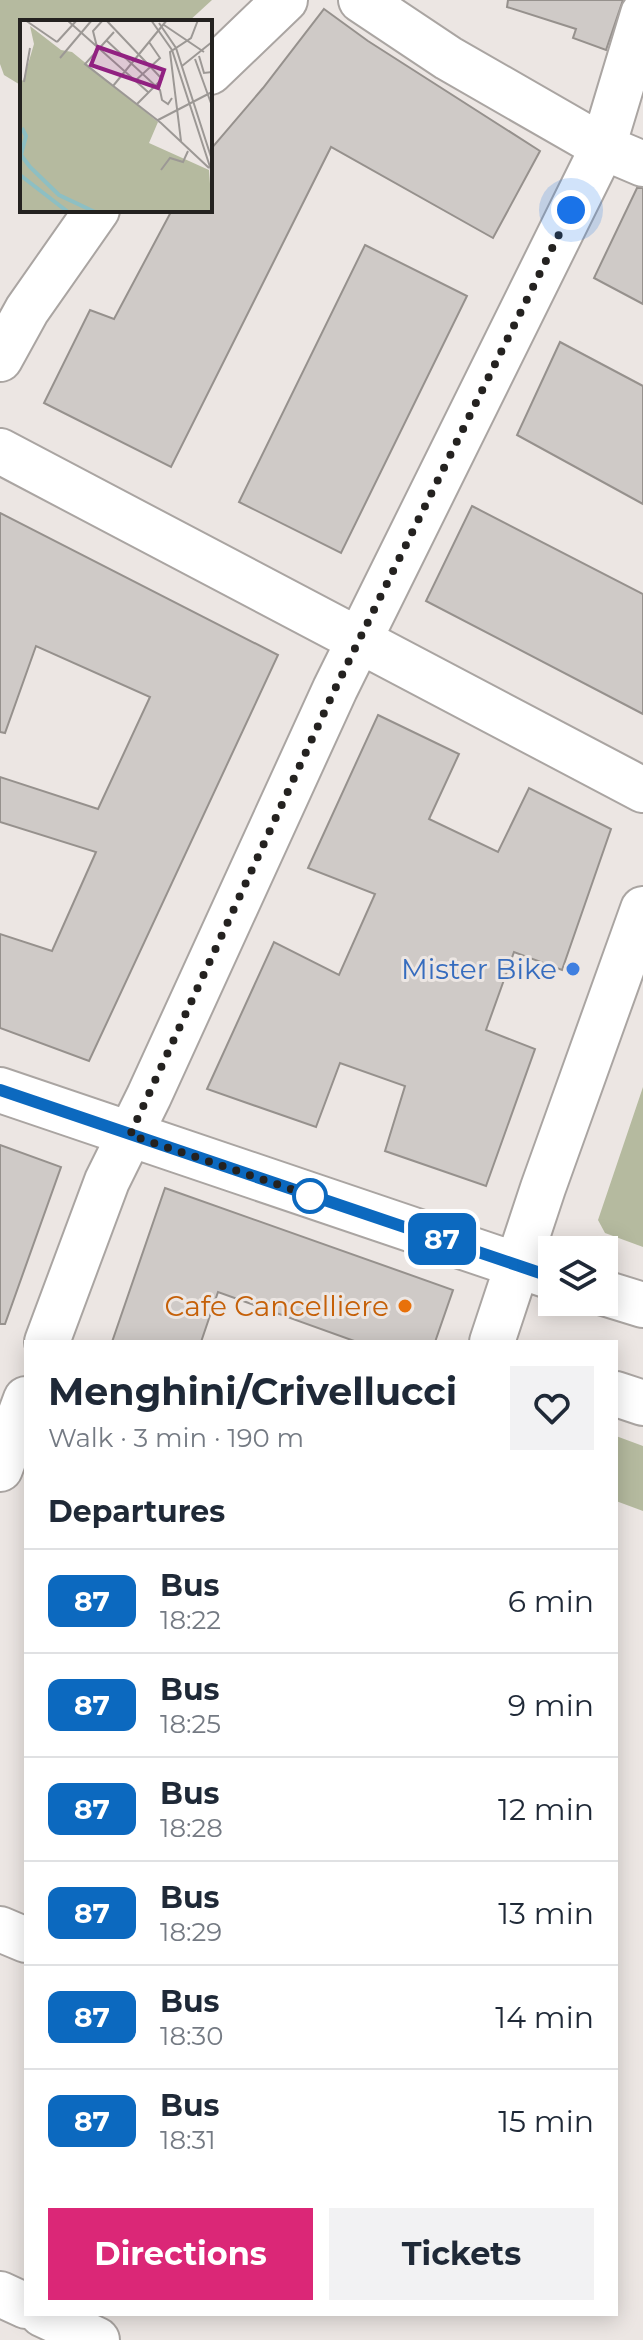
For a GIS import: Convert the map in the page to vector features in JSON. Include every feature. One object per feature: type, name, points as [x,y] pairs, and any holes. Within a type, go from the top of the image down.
[{"type":"street","points":[[212,70],[285,0]]},
{"type":"street","points":[[361,0],[448,58],[603,147],[643,164]]},
{"type":"street","points":[[48,1340],[107,1181],[359,640],[603,147],[643,14]]},
{"type":"street","points":[[0,359],[27,310],[96,212]]},
{"type":"street","points":[[0,451],[643,790]]},
{"type":"street","points":[[493,1340],[535,1271],[643,909]]},
{"type":"street","points":[[0,1090],[535,1271]]},
{"type":"street","points":[[618,1297],[643,1305]]},
{"type":"street","points":[[618,1395],[643,1403]]},
{"type":"street","points":[[0,1469],[24,1404]]},
{"type":"street","points":[[0,1929],[24,1939]]},
{"type":"street","points":[[0,2294],[24,2305]]},
{"type":"green space","points":[[0,0],[212,0],[190,20],[20,20],[20,85],[4,75],[0,64]]},
{"type":"green space","points":[[643,1087],[643,1247],[605,1233],[598,1220]]},
{"type":"green space","points":[[618,1437],[643,1446],[643,1511],[618,1502]]},
{"type":"building","points":[[508,0],[623,0],[606,50],[573,38],[576,29],[507,7]]},
{"type":"building","points":[[324,9],[368,41],[540,151],[493,238],[331,147],[171,467],[44,403],[90,310],[114,319],[171,212],[212,212],[212,148]]},
{"type":"building","points":[[637,188],[643,188],[643,304],[594,278]]},
{"type":"building","points":[[365,245],[467,296],[341,553],[239,502]]},
{"type":"building","points":[[560,342],[643,386],[643,504],[517,435]]},
{"type":"building","points":[[472,506],[643,594],[643,714],[426,601]]},
{"type":"building","points":[[0,513],[278,655],[89,1061],[0,1028],[0,934],[52,951],[96,852],[0,822],[0,777],[98,809],[150,697],[36,646],[5,733],[0,732]]},
{"type":"building","points":[[378,715],[459,754],[429,819],[498,852],[529,788],[611,829],[562,970],[514,952],[486,1030],[535,1049],[486,1186],[385,1151],[405,1086],[340,1063],[316,1127],[207,1089],[274,942],[339,975],[375,894],[308,868]]},
{"type":"building","points":[[0,1145],[61,1167],[5,1324],[0,1324]]},
{"type":"building","points":[[165,1188],[453,1290],[436,1340],[351,1340],[218,1292],[202,1340],[113,1340]]},
{"type":"bus line","name":"87","points":[[0,1090],[538,1273]]},
{"type":"place","name":"Mister Bike","points":[[573,969]]},
{"type":"place","name":"Cafe Cancelliere","points":[[405,1306]]},
{"type":"route","points":[[310,1196],[321,1199],[130,1135],[335,689],[571,210]]}]
